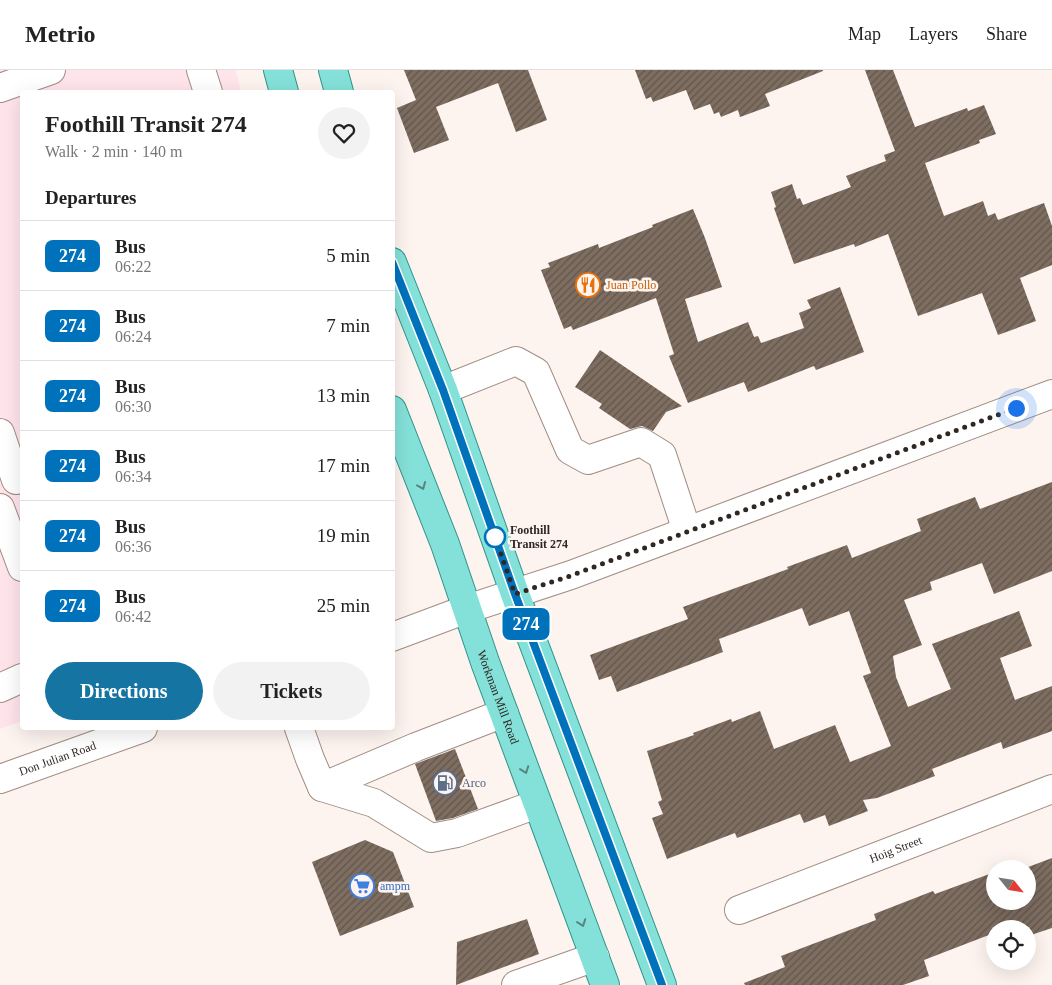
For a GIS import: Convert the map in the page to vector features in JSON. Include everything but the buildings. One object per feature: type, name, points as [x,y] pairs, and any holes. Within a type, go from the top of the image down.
[{"type":"main road","points":[[278,70],[283,90]]},
{"type":"main road","points":[[334,70],[339,90]]},
{"type":"main road","points":[[395,270],[443,390],[515,594],[662,985]]},
{"type":"main road","name":"Workman Mill Road","points":[[395,418],[445,544],[484,662],[605,985]]},
{"type":"street","points":[[0,88],[51,70]]},
{"type":"street","points":[[201,70],[207,90]]},
{"type":"street","points":[[443,390],[516,361],[536,372],[570,450],[588,460],[641,442],[662,455],[687,531]]},
{"type":"street","points":[[395,636],[468,609],[570,576],[1052,394]]},
{"type":"street","points":[[0,433],[19,479],[0,503]]},
{"type":"street","points":[[0,508],[20,562]]},
{"type":"street","points":[[0,688],[20,679]]},
{"type":"street","points":[[322,787],[416,746],[504,713]]},
{"type":"street","name":"Don Julian Road","points":[[0,779],[87,737],[131,730]]},
{"type":"street","points":[[300,730],[322,787],[374,803],[431,838],[457,833],[538,804]]},
{"type":"street","name":"Hoig Street","points":[[739,910],[1052,789]]},
{"type":"street","points":[[516,985],[595,957]]},
{"type":"shaded area","points":[[0,70],[236,70],[241,90],[20,90],[20,722],[0,729]]},
{"type":"bus line","name":"274","points":[[395,270],[443,390],[515,594],[662,985]]},
{"type":"place","name":"Juan Pollo","points":[[588,285]]},
{"type":"place","name":"Foothill Transit 274","points":[[495,537]]},
{"type":"place","name":"Arco","points":[[445,783]]},
{"type":"place","name":"ampm","points":[[362,886]]},
{"type":"route","points":[[495,537],[515,594],[570,576],[1016,408]]}]
